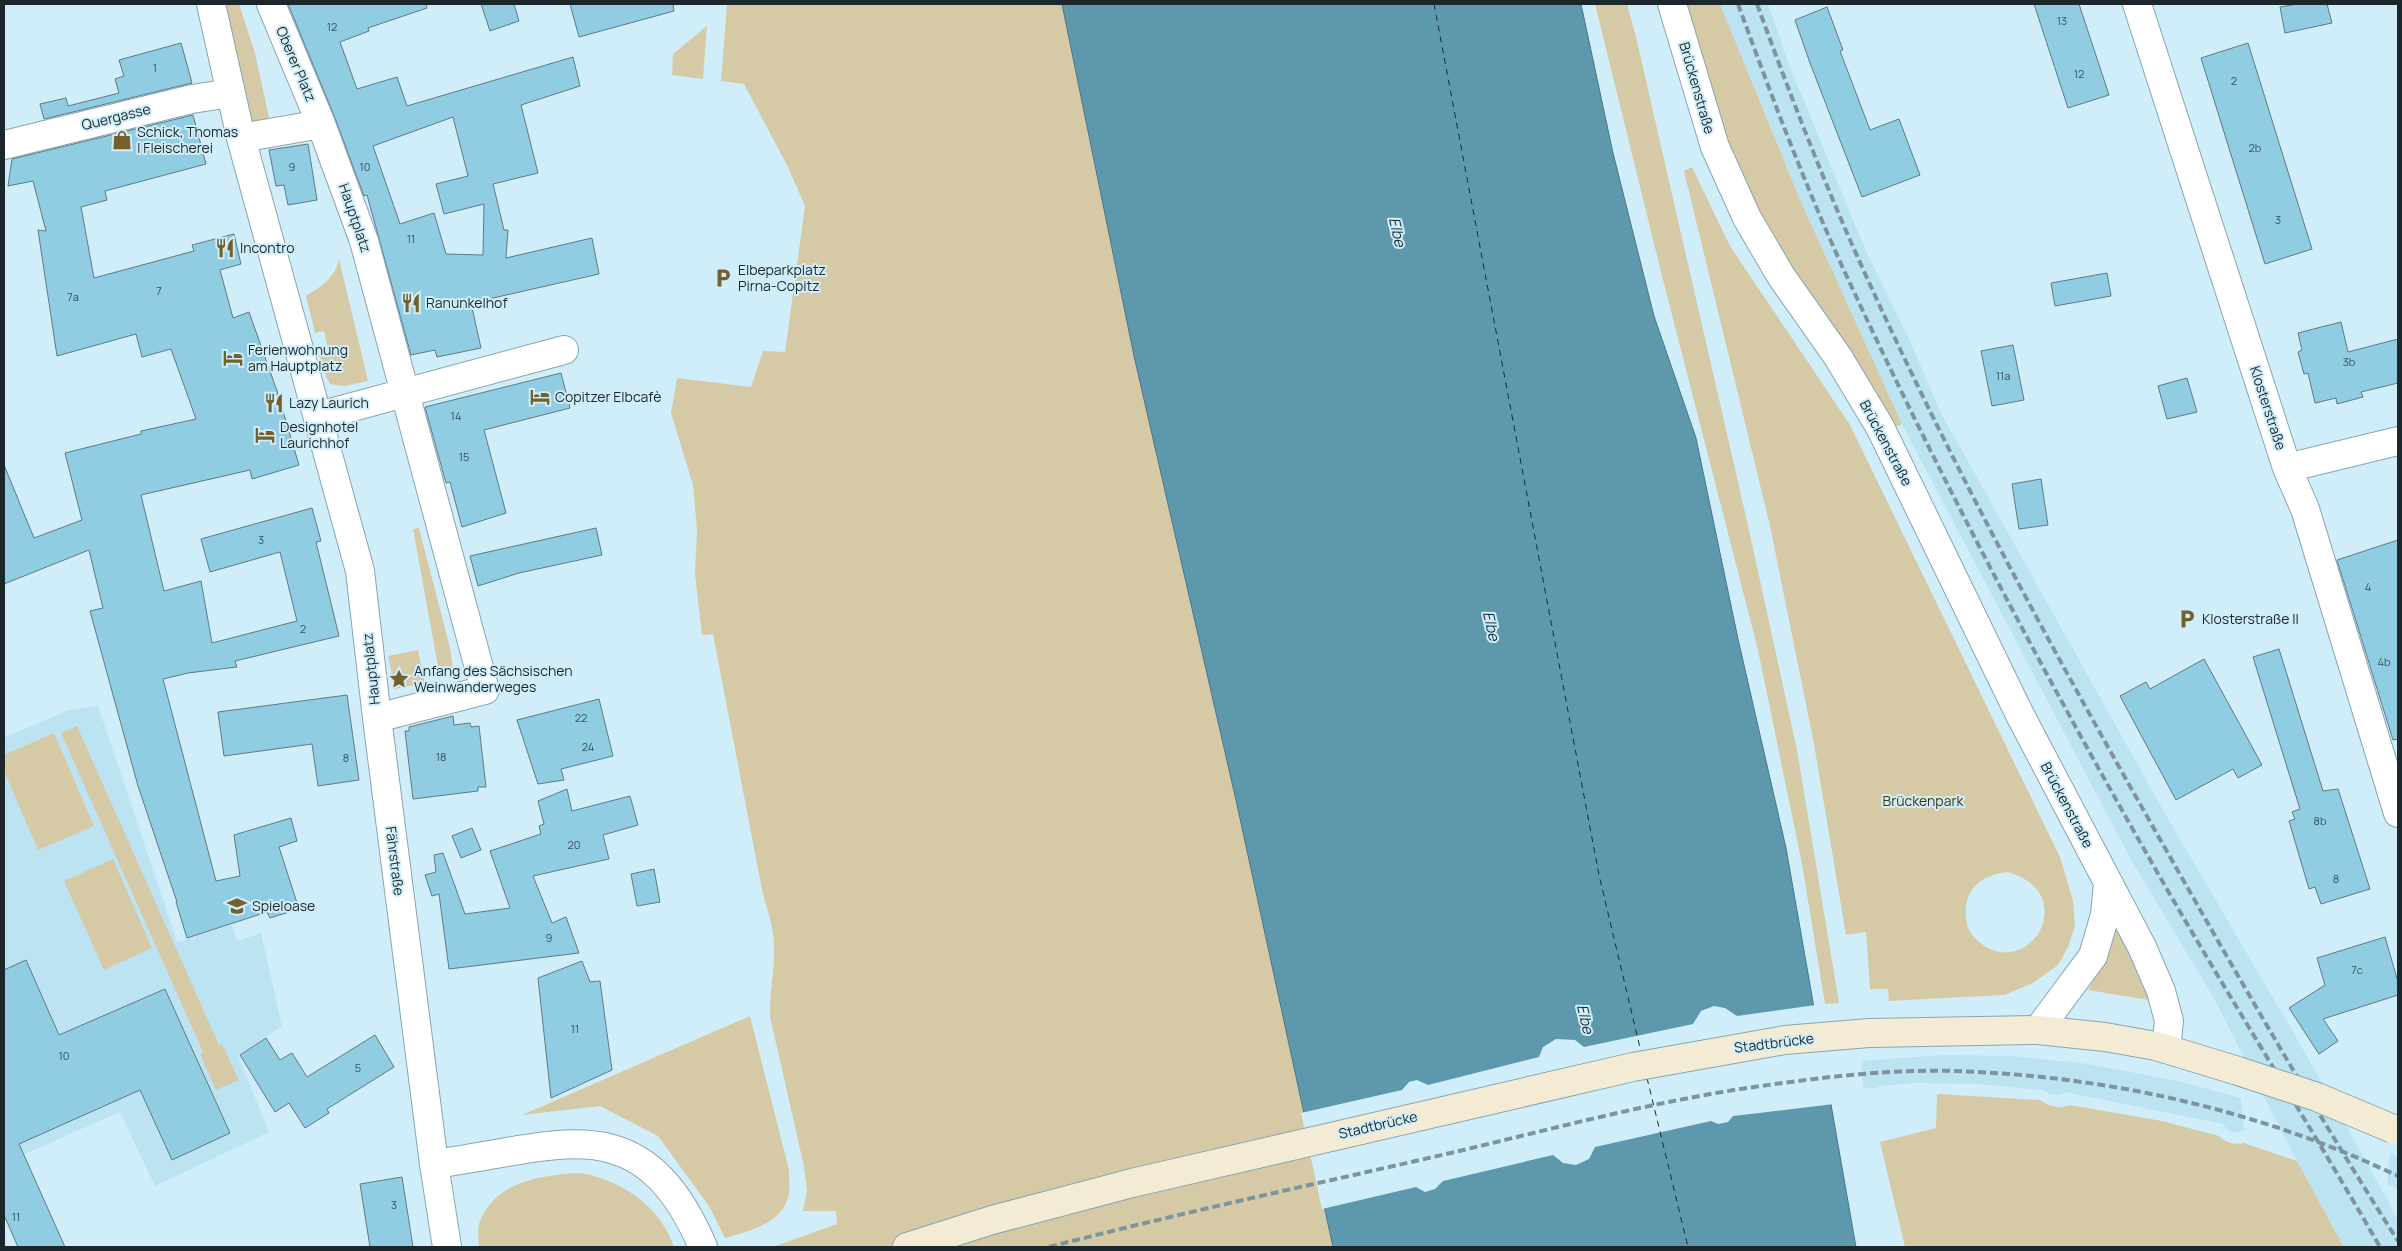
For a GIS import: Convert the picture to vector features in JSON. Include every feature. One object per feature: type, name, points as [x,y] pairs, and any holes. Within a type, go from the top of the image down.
[{"type":"main road","name":"Stadtbrücke","points":[[907,1247],[992,1220],[1132,1183],[1632,1067],[1775,1041],[1855,1034],[2038,1030],[2106,1037],[2166,1049],[2238,1071],[2317,1097],[2396,1130]]},
{"type":"street","points":[[211,4],[230,93]]},
{"type":"street","name":"Oberer Platz","points":[[271,4],[321,124]]},
{"type":"street","name":"Brückenstraße","points":[[1672,4],[1715,147],[1747,218],[1781,276],[1838,357],[1880,427],[2019,713],[2142,947],[2161,991],[2169,1021],[2166,1049]]},
{"type":"street","name":"Klosterstraße","points":[[2137,4],[2287,468],[2305,509],[2398,813]]},
{"type":"street","name":"Hauptplatz","points":[[230,93],[360,572],[377,718],[485,690],[403,393],[364,241],[321,124]]},
{"type":"street","name":"Quergasse","points":[[4,145],[192,99],[230,93]]},
{"type":"street","points":[[241,138],[321,124]]},
{"type":"street","points":[[319,416],[564,350]]},
{"type":"street","points":[[2287,468],[2398,441]]},
{"type":"street","name":"Fährstraße","points":[[377,718],[434,1164]]},
{"type":"street","points":[[2038,1030],[2093,956],[2105,915],[2108,883]]},
{"type":"street","points":[[447,1247],[434,1164],[552,1144],[583,1143],[616,1150],[643,1164],[662,1179],[688,1215],[703,1247]]},
{"type":"shaded area","points":[[1720,4],[1768,4],[1790,67],[1866,251],[1910,341],[1941,413],[2167,817],[2310,1061],[2398,1219],[2398,1247],[2344,1247],[2289,1146],[2216,1002],[2130,858],[1902,424],[1801,202]]},
{"type":"shaded area","points":[[98,706],[177,942],[231,925],[237,939],[241,940],[261,933],[282,1026],[238,1055],[269,1132],[155,1186],[120,1112],[4,1163],[4,738],[68,710]]},
{"type":"shaded area","points":[[1944,1055],[2013,1056],[2089,1064],[2182,1082],[2241,1098],[2244,1130],[2237,1133],[2228,1131],[2223,1124],[2065,1092],[2059,1095],[2050,1094],[2043,1090],[1976,1084],[1915,1083],[1879,1086],[1875,1089],[1863,1087],[1861,1061]]},
{"type":"shaded area","points":[[2390,1153],[2398,1157],[2398,1189],[2387,1184]]},
{"type":"green space","points":[[225,4],[239,4],[255,53],[270,122],[250,127]]},
{"type":"green space","points":[[727,4],[1062,4],[1134,356],[1236,800],[1333,1247],[773,1247],[837,1224],[836,1211],[803,1211],[807,1191],[804,1166],[770,1017],[774,956],[773,933],[762,890],[713,634],[702,635],[695,575],[697,530],[693,485],[671,413],[677,378],[751,387],[763,351],[785,352],[805,206],[788,167],[744,84],[721,81]]},
{"type":"green space","points":[[1595,4],[1627,4],[1636,37],[1749,530],[1797,750],[1839,1003],[1825,1004],[1802,864],[1758,650],[1661,272]]},
{"type":"green space","points":[[1683,4],[1720,4],[1801,202],[1902,424],[1895,427],[1853,355],[1793,272],[1762,219],[1728,143]]},
{"type":"green space","points":[[707,26],[703,79],[672,75],[673,54]]},
{"type":"green space","name":"Brückenpark","points":[[1692,167],[1730,246],[1850,425],[2060,857],[2073,901],[2075,926],[2068,947],[2058,965],[2033,983],[2004,995],[1889,1001],[1888,989],[1870,989],[1866,932],[1846,935],[1814,744],[1770,526],[1684,171]],"holes":[[[2007,872],[2029,882],[2041,896],[2045,912],[2041,928],[2032,941],[2018,950],[2001,952],[1983,945],[1975,939],[1968,927],[1966,913],[1966,903],[1974,888],[1987,877]]]},
{"type":"green space","points":[[339,259],[368,381],[344,386],[330,384],[322,368],[319,355],[329,352],[324,331],[315,333],[306,296],[331,276]]},
{"type":"green space","points":[[419,528],[450,648],[453,670],[439,672],[413,529]]},
{"type":"green space","points":[[418,650],[425,683],[395,689],[388,656]]},
{"type":"green space","points":[[77,726],[219,1045],[222,1044],[239,1080],[216,1090],[200,1054],[203,1052],[61,733]]},
{"type":"green space","points":[[54,733],[94,826],[38,850],[4,771],[4,755]]},
{"type":"green space","points":[[113,859],[152,948],[104,970],[64,881]]},
{"type":"green space","points":[[2117,927],[2137,967],[2149,1000],[2088,990],[2105,960]]},
{"type":"green space","points":[[750,1016],[789,1170],[789,1194],[786,1204],[780,1213],[764,1225],[725,1238],[709,1206],[658,1136],[600,1106],[522,1115]]},
{"type":"green space","points":[[1937,1094],[2040,1100],[2055,1107],[2070,1105],[2162,1121],[2219,1136],[2231,1143],[2244,1143],[2297,1161],[2344,1247],[1905,1247],[1880,1142],[1936,1128]]},
{"type":"green space","points":[[580,1173],[610,1182],[638,1197],[659,1219],[668,1232],[674,1247],[479,1247],[479,1224],[486,1210],[507,1189],[535,1179]]},
{"type":"water","name":"Elbe","points":[[1062,4],[1581,4],[1613,153],[1654,316],[1696,438],[1738,639],[1786,848],[1856,1247],[1333,1247],[1236,800],[1134,356]]},
{"type":"pier","points":[[1816,1005],[1834,1104],[1733,1116],[1728,1122],[1718,1124],[1711,1121],[1595,1147],[1589,1159],[1576,1165],[1563,1163],[1553,1155],[1443,1181],[1435,1189],[1425,1192],[1416,1187],[1322,1209],[1301,1113],[1402,1090],[1409,1082],[1417,1080],[1428,1085],[1539,1057],[1543,1047],[1556,1039],[1575,1040],[1584,1047],[1693,1024],[1701,1011],[1714,1006],[1725,1008],[1737,1016]]},
{"type":"building","points":[[288,4],[426,4],[427,8],[368,28],[369,31],[340,42],[357,89],[397,77],[407,106],[573,57],[580,86],[521,105],[538,173],[493,184],[504,230],[508,230],[506,258],[592,238],[599,274],[471,303],[481,348],[437,357],[435,350],[411,355],[367,195],[364,196],[335,118]],"holes":[[[453,117],[468,176],[436,184],[444,214],[484,204],[483,255],[446,254],[434,213],[400,224],[373,146]]]},
{"type":"building","points":[[481,4],[514,4],[519,21],[490,31]]},
{"type":"building","points":[[570,4],[673,4],[674,11],[579,37]]},
{"type":"building","points":[[2034,4],[2079,4],[2109,95],[2068,108]]},
{"type":"building","points":[[2297,4],[2327,4],[2332,23],[2285,33],[2280,7]]},
{"type":"building","points":[[1827,7],[1843,50],[1840,51],[1870,130],[1899,119],[1920,175],[1862,197],[1795,20]]},
{"type":"building","points":[[181,43],[192,83],[44,119],[40,104],[66,98],[68,106],[119,93],[115,79],[124,76],[119,60]]},
{"type":"building","points":[[2248,43],[2312,249],[2265,264],[2201,58]]},
{"type":"building","points":[[193,115],[206,164],[105,191],[107,200],[81,207],[94,278],[194,251],[192,245],[234,234],[241,264],[220,270],[233,318],[249,312],[277,391],[299,465],[252,479],[250,470],[141,495],[164,591],[201,581],[212,643],[297,621],[280,552],[210,572],[201,539],[312,508],[321,541],[316,542],[339,636],[235,661],[237,667],[188,673],[163,679],[216,881],[240,876],[234,835],[291,818],[297,841],[279,847],[299,909],[270,918],[267,912],[187,938],[177,902],[138,786],[90,611],[103,608],[89,550],[4,584],[4,465],[34,538],[82,520],[65,453],[141,434],[141,431],[196,419],[171,349],[142,357],[136,334],[57,356],[38,230],[46,231],[33,181],[8,186],[12,159]]},
{"type":"building","points":[[308,144],[317,200],[288,205],[284,185],[276,186],[269,150]]},
{"type":"building","points":[[2107,273],[2111,296],[2055,306],[2051,283]]},
{"type":"building","points":[[2341,322],[2348,352],[2398,339],[2398,383],[2361,392],[2363,397],[2337,404],[2336,398],[2315,403],[2308,373],[2304,374],[2298,352],[2302,350],[2298,333]]},
{"type":"building","points":[[2013,345],[2024,400],[1992,406],[1981,351]]},
{"type":"building","points":[[561,373],[570,408],[484,430],[506,513],[462,527],[450,482],[446,483],[425,407]]},
{"type":"building","points":[[2187,378],[2197,412],[2167,419],[2158,386]]},
{"type":"building","points":[[2041,479],[2048,525],[2019,529],[2012,484]]},
{"type":"building","points":[[596,528],[602,555],[519,573],[478,586],[470,556]]},
{"type":"building","points":[[2398,540],[2398,739],[2393,740],[2337,560]]},
{"type":"building","points":[[2279,649],[2323,791],[2338,789],[2370,889],[2321,904],[2315,887],[2309,889],[2289,821],[2295,819],[2292,812],[2300,809],[2253,657]]},
{"type":"building","points":[[2204,659],[2262,765],[2238,778],[2233,769],[2176,800],[2120,696],[2146,682],[2150,689]]},
{"type":"building","points":[[347,695],[359,780],[318,786],[312,744],[224,756],[218,712]]},
{"type":"building","points":[[599,699],[613,756],[561,769],[564,780],[538,784],[517,720]]},
{"type":"building","points":[[453,716],[454,725],[470,723],[471,727],[479,726],[486,787],[478,787],[478,791],[413,799],[405,731],[409,731],[409,727]]},
{"type":"building","points":[[567,789],[572,811],[630,796],[638,825],[603,835],[609,859],[533,876],[552,923],[566,917],[579,953],[449,969],[439,894],[432,896],[425,875],[436,872],[434,855],[443,853],[465,914],[510,908],[490,851],[541,834],[539,826],[544,824],[538,801]]},
{"type":"building","points":[[472,828],[481,850],[461,858],[452,836]]},
{"type":"building","points":[[654,869],[660,902],[637,906],[631,874]]},
{"type":"building","points":[[2385,937],[2398,982],[2398,995],[2323,1019],[2338,1041],[2319,1054],[2289,1008],[2325,985],[2317,958]]},
{"type":"building","points":[[26,960],[59,1035],[165,989],[230,1133],[172,1160],[140,1090],[19,1144],[65,1247],[18,1247],[4,1215],[4,970]]},
{"type":"building","points":[[582,961],[590,982],[600,981],[612,1070],[551,1098],[538,978]]},
{"type":"building","points":[[375,1035],[394,1067],[327,1109],[329,1113],[305,1128],[289,1103],[275,1112],[240,1055],[266,1038],[280,1060],[292,1053],[307,1077]]},
{"type":"building","points":[[402,1177],[413,1247],[370,1247],[360,1184]]},
{"type":"ferry route","points":[[1434,4],[1599,875],[1641,1052]]},
{"type":"ferry route","points":[[1647,1078],[1688,1247]]},
{"type":"railway","points":[[1738,4],[1787,136],[1842,266],[1956,501],[2078,732],[2164,884],[2380,1247]]},
{"type":"railway","points":[[1757,4],[1805,132],[1858,258],[1925,401],[1996,541],[2109,749],[2209,925],[2302,1084],[2398,1241]]},
{"type":"railway","points":[[1049,1247],[1569,1124],[1684,1099],[1761,1086],[1882,1072],[1955,1071],[2012,1074],[2126,1089],[2237,1115],[2292,1132],[2398,1176]]},
{"type":"place","name":"Schick, Thomas | Fleischerei","points":[[122,140]]},
{"type":"place","name":"Incontro","points":[[225,248]]},
{"type":"place","name":"Elbeparkplatz Pirna-Copitz","points":[[723,278]]},
{"type":"place","name":"Ranunkelhof","points":[[411,303]]},
{"type":"place","name":"Ferienwohnung am Hauptplatz","points":[[233,358]]},
{"type":"place","name":"Copitzer Elbcafè","points":[[540,397]]},
{"type":"place","name":"Lazy Laurich","points":[[274,403]]},
{"type":"place","name":"Designhotel Laurichhof","points":[[265,435]]},
{"type":"place","name":"Klosterstraße II","points":[[2187,619]]},
{"type":"place","name":"Anfang des Sächsischen Weinwanderweges","points":[[399,679]]},
{"type":"place","name":"Spieloase","points":[[237,906]]}]
